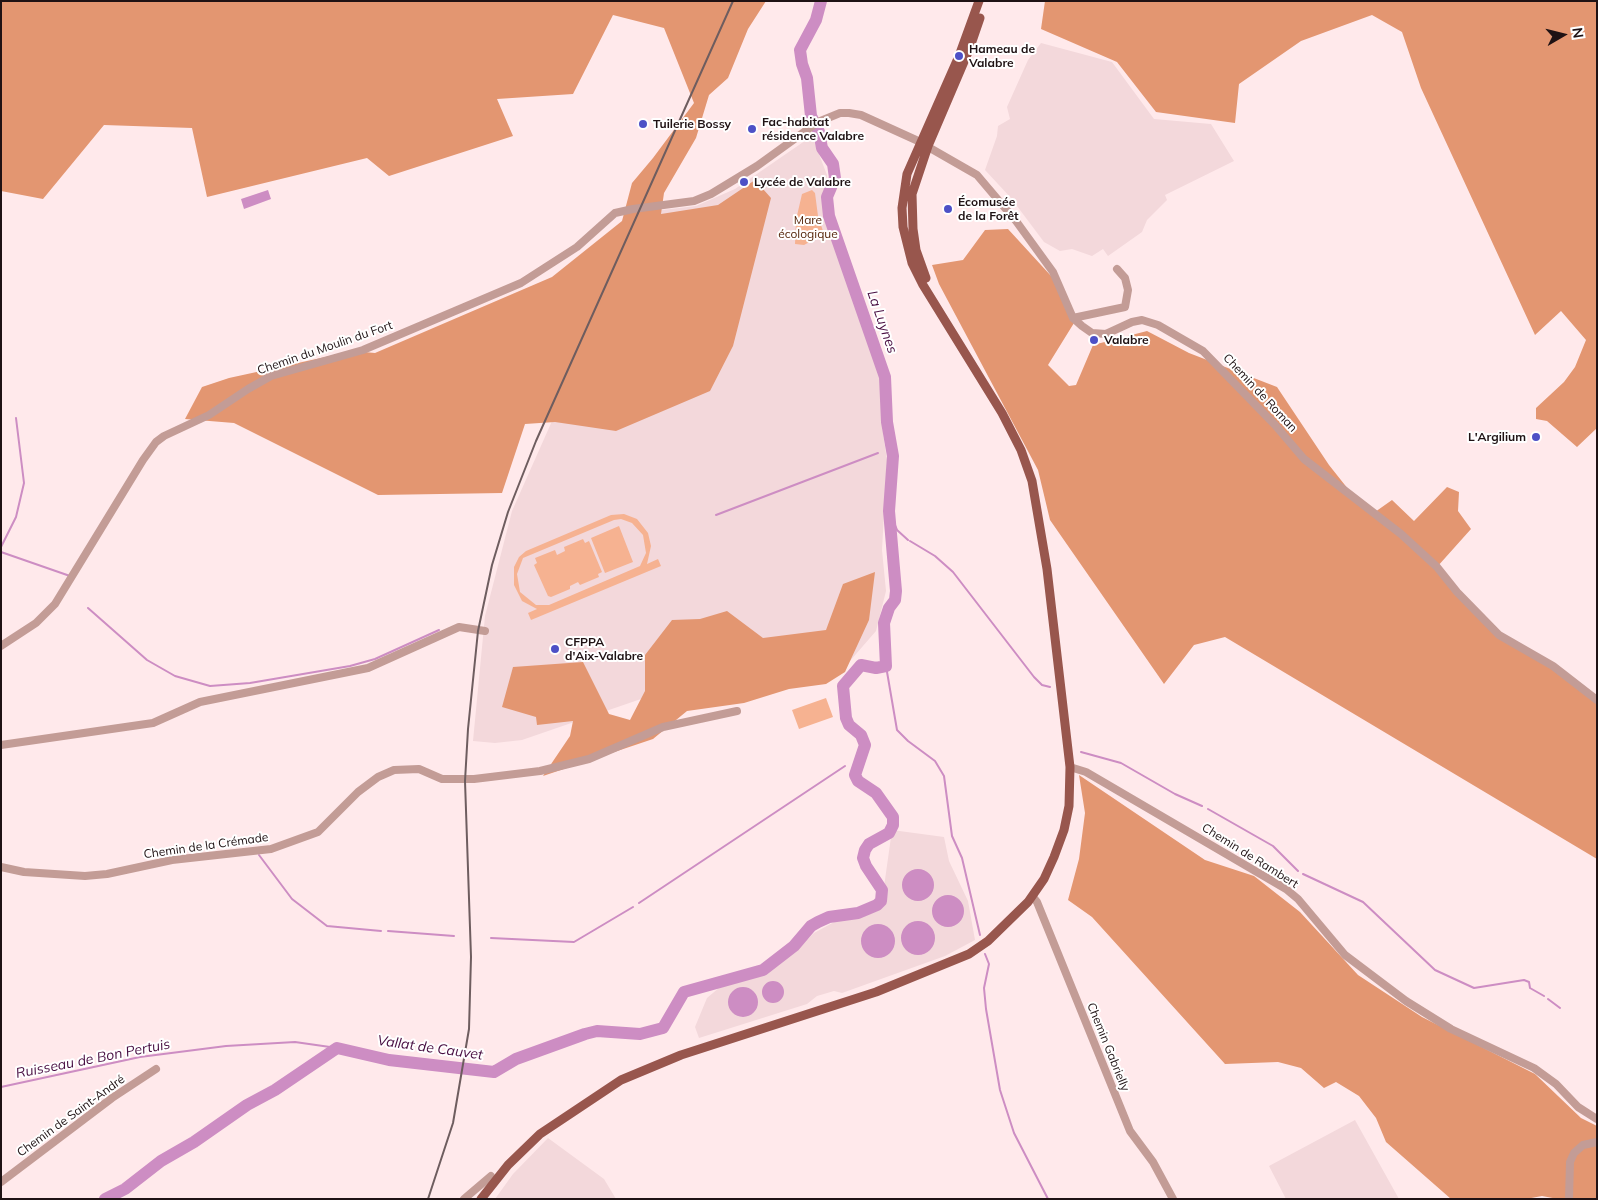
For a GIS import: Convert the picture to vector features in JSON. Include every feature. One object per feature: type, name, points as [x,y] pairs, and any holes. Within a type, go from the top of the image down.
[{"type":"main road","points":[[921,142],[959,56],[979,1]]},
{"type":"main road","points":[[482,1199],[508,1165],[540,1134],[621,1080],[674,1058],[825,1010],[954,961],[988,941],[1033,897],[1054,857],[1064,830],[1069,806],[1070,767],[1048,569],[1032,481],[1010,428],[916,270],[903,228],[904,190],[912,159],[969,50],[984,1]]},
{"type":"street","name":"Chemin de Roman","points":[[818,122],[840,113],[849,112],[861,115],[921,142],[977,175],[994,194],[1053,272],[1074,318],[1092,333],[1100,334],[1113,333],[1132,322],[1142,320],[1158,325],[1202,351],[1248,397],[1304,459],[1401,534],[1437,567],[1457,592],[1499,635],[1553,666],[1597,700]]},
{"type":"street","name":"Chemin du Moulin du Fort","points":[[1,646],[36,623],[56,604],[143,460],[156,442],[164,436],[209,415],[271,376],[363,350],[521,283],[577,247],[615,213],[694,201],[710,194],[757,166],[818,122]]},
{"type":"street","points":[[1074,318],[1124,307],[1128,290],[1125,278],[1117,269]]},
{"type":"street","points":[[1,745],[153,723],[200,702],[368,668],[459,627],[485,631]]},
{"type":"street","name":"Chemin de la Crémade","points":[[1,868],[24,872],[85,876],[107,874],[172,860],[271,849],[318,832],[358,792],[378,776],[394,770],[419,769],[442,779],[474,779],[540,771],[590,758],[662,727],[737,711]]},
{"type":"street","name":"Chemin de Rambert","points":[[1070,767],[1086,772],[1286,889],[1298,899],[1345,955],[1406,1001],[1451,1029],[1534,1068],[1556,1084],[1578,1108],[1597,1119]]},
{"type":"street","name":"Chemin Gabrielly","points":[[1033,897],[1037,902],[1130,1132],[1153,1162],[1173,1199]]},
{"type":"street","name":"Chemin de Saint-André","points":[[1,1182],[112,1098],[156,1069]]},
{"type":"street","points":[[1569,1199],[1570,1162],[1574,1154],[1584,1145],[1597,1142]]},
{"type":"street","points":[[464,1199],[491,1176]]},
{"type":"shaded area","points":[[1,1],[766,1],[748,29],[728,78],[709,95],[696,138],[664,193],[661,214],[718,205],[755,180],[771,198],[733,346],[710,391],[616,431],[555,422],[525,424],[502,493],[378,495],[234,423],[185,419],[202,387],[229,378],[353,351],[375,353],[552,277],[622,221],[632,183],[694,103],[664,28],[613,15],[573,94],[497,99],[513,136],[389,176],[367,158],[207,197],[192,128],[104,125],[43,199],[1,191]]},
{"type":"shaded area","points":[[1045,1],[1597,1],[1597,428],[1577,447],[1547,421],[1536,419],[1536,408],[1564,382],[1575,367],[1586,340],[1561,311],[1535,335],[1421,88],[1402,32],[1372,15],[1301,41],[1239,84],[1235,123],[1156,112],[1117,62],[1041,29]]},
{"type":"shaded area","points":[[1041,43],[1112,62],[1154,119],[1211,124],[1234,161],[1165,195],[1167,200],[1147,220],[1142,232],[1108,256],[1103,249],[1092,256],[1072,249],[1060,251],[1044,242],[1011,198],[985,170],[997,136],[998,126],[1010,119],[1007,107],[1028,60]]},
{"type":"shaded area","points":[[812,136],[827,175],[823,208],[881,380],[883,433],[887,460],[882,550],[886,591],[876,631],[843,669],[725,670],[522,740],[495,743],[473,741],[485,616],[512,511],[645,212],[696,206],[735,189]]},
{"type":"shaded area","points":[[268,190],[271,199],[244,209],[241,199]]},
{"type":"shaded area","points":[[1008,229],[1052,277],[1074,323],[1048,365],[1069,386],[1076,385],[1093,345],[1147,331],[1189,353],[1277,387],[1329,465],[1356,499],[1375,512],[1392,500],[1414,521],[1447,487],[1459,492],[1458,511],[1471,529],[1437,567],[1489,625],[1553,666],[1597,700],[1597,859],[1225,637],[1194,645],[1164,684],[1050,520],[1038,470],[939,284],[932,265],[963,260],[985,230]]},
{"type":"shaded area","points":[[875,572],[869,620],[845,672],[826,684],[789,689],[744,703],[687,711],[653,739],[543,776],[570,736],[573,721],[537,725],[536,717],[502,707],[513,667],[583,662],[609,714],[630,720],[645,691],[645,655],[672,620],[700,619],[727,611],[763,638],[826,630],[843,584]]},
{"type":"shaded area","points":[[1079,775],[1205,860],[1254,876],[1300,912],[1358,975],[1422,1017],[1535,1074],[1581,1118],[1597,1126],[1597,1199],[1558,1199],[1542,1196],[1526,1199],[1451,1199],[1386,1142],[1376,1118],[1359,1096],[1336,1082],[1324,1088],[1301,1068],[1278,1062],[1225,1064],[1092,917],[1068,900],[1079,859],[1085,813]]},
{"type":"shaded area","points":[[892,830],[944,837],[949,861],[968,901],[975,940],[945,956],[842,993],[834,991],[817,996],[807,1004],[699,1038],[695,1027],[707,998],[720,987],[774,967],[794,952],[814,933],[836,921],[878,906],[882,901]]},
{"type":"shaded area","points":[[918,869],[930,873],[934,885],[930,897],[918,901],[906,897],[902,885],[906,873]]},
{"type":"shaded area","points":[[948,895],[960,899],[964,911],[960,923],[948,927],[936,923],[932,911],[936,899]]},
{"type":"shaded area","points":[[918,921],[925,922],[930,926],[934,931],[934,945],[930,950],[925,954],[918,955],[911,954],[906,950],[902,945],[901,938],[902,931],[906,926],[911,922]]},
{"type":"shaded area","points":[[878,924],[885,925],[890,929],[894,934],[894,948],[890,953],[885,957],[878,958],[871,957],[866,953],[862,948],[861,941],[862,934],[866,929],[871,925]]},
{"type":"shaded area","points":[[773,981],[781,984],[784,992],[781,1000],[773,1003],[765,1000],[762,992],[765,984]]},
{"type":"shaded area","points":[[743,987],[754,991],[758,1002],[754,1013],[743,1017],[732,1013],[728,1002],[732,991]]},
{"type":"shaded area","points":[[1355,1120],[1399,1199],[1286,1199],[1269,1166]]},
{"type":"shaded area","points":[[548,1138],[604,1179],[616,1199],[495,1199],[513,1174]]},
{"type":"green space","name":"Mare écologique","points":[[812,190],[815,193],[818,216],[824,234],[804,245],[795,244],[796,220],[802,194]]},
{"type":"green space","points":[[624,514],[637,519],[648,533],[651,546],[647,564],[658,559],[661,566],[531,620],[528,613],[537,609],[522,601],[514,585],[514,567],[519,557],[526,551],[611,515]],"holes":[[[621,519],[632,523],[643,535],[646,553],[640,566],[549,605],[536,605],[520,592],[517,574],[523,558],[614,520]]]},
{"type":"green space","points":[[619,526],[633,562],[605,573],[591,538]]},
{"type":"green space","points":[[583,539],[585,543],[589,541],[602,572],[598,574],[599,577],[580,585],[578,582],[570,586],[570,589],[551,597],[548,596],[534,565],[537,563],[535,558],[555,550],[557,555],[565,551],[564,547]]},
{"type":"green space","points":[[826,698],[833,717],[799,729],[792,710]]},
{"type":"waterway","name":"Vallat de Cauvet","points":[[105,1199],[125,1189],[161,1161],[194,1142],[247,1105],[275,1090],[337,1048],[389,1060],[494,1072],[516,1059],[585,1034],[597,1031],[640,1034],[663,1028],[684,992],[763,970],[794,946],[811,926],[829,917],[858,913],[877,905],[881,901],[882,890],[866,866],[863,858],[869,844],[889,833],[893,825],[893,817],[876,793],[858,781],[855,775],[865,745],[861,735],[849,725],[846,718],[843,686],[861,665],[876,668],[886,666],[884,623],[889,608],[895,600],[896,591],[889,511],[893,456],[887,422],[885,377],[829,216],[827,197],[835,178],[833,164],[822,148],[819,132],[811,116],[807,78],[802,64],[800,50],[816,20],[821,1]]},
{"type":"waterway","points":[[1,547],[16,517],[24,483],[16,418]]},
{"type":"waterway","points":[[716,515],[878,453]]},
{"type":"waterway","points":[[889,511],[897,530],[908,540]]},
{"type":"waterway","points":[[910,541],[935,556],[953,572],[1034,677],[1042,685],[1050,687]]},
{"type":"waterway","points":[[1,552],[70,576]]},
{"type":"waterway","points":[[88,608],[147,660],[175,676],[210,686],[250,683],[350,666],[375,659],[439,630]]},
{"type":"waterway","points":[[886,666],[897,730],[908,741],[935,761],[944,776],[952,836],[962,858],[980,935]]},
{"type":"waterway","points":[[1081,752],[1121,763],[1175,794],[1202,806]]},
{"type":"waterway","name":"Vallat de Cauvet","points":[[857,757],[864,753]]},
{"type":"waterway","points":[[639,903],[845,766]]},
{"type":"waterway","points":[[1208,809],[1273,846],[1298,871]]},
{"type":"waterway","points":[[259,855],[292,899],[327,926],[381,931]]},
{"type":"waterway","points":[[1303,874],[1363,902],[1435,970],[1474,988],[1524,980],[1529,982],[1530,988],[1544,996]]},
{"type":"waterway","points":[[491,938],[574,942],[633,907]]},
{"type":"waterway","points":[[388,931],[454,936]]},
{"type":"waterway","points":[[985,954],[989,964],[984,988],[986,1009],[1000,1090],[1014,1133],[1048,1199]]},
{"type":"waterway","points":[[1548,999],[1560,1008]]},
{"type":"waterway","name":"Ruisseau de Bon Pertuis","points":[[1,1087],[140,1057],[226,1046],[295,1042],[337,1048]]},
{"type":"railway","points":[[428,1199],[453,1123],[469,1029],[471,957],[465,781],[468,729],[478,631],[492,565],[508,512],[536,441],[733,1]]},
{"type":"place","name":"Hameau de Valabre","points":[[959,56]]},
{"type":"place","name":"Tuilerie Bossy","points":[[643,124]]},
{"type":"place","name":"Fac-habitat résidence Valabre","points":[[752,129]]},
{"type":"place","name":"Lycée de Valabre","points":[[744,182]]},
{"type":"place","name":"Écomusée de la Forêt","points":[[948,209]]},
{"type":"place","name":"Valabre","points":[[1094,340]]},
{"type":"place","name":"L'Argilium","points":[[1536,437]]},
{"type":"place","name":"CFPPA d'Aix-Valabre","points":[[555,649]]},
{"type":"water label","name":"La Luynes","points":[[882,322]]}]
